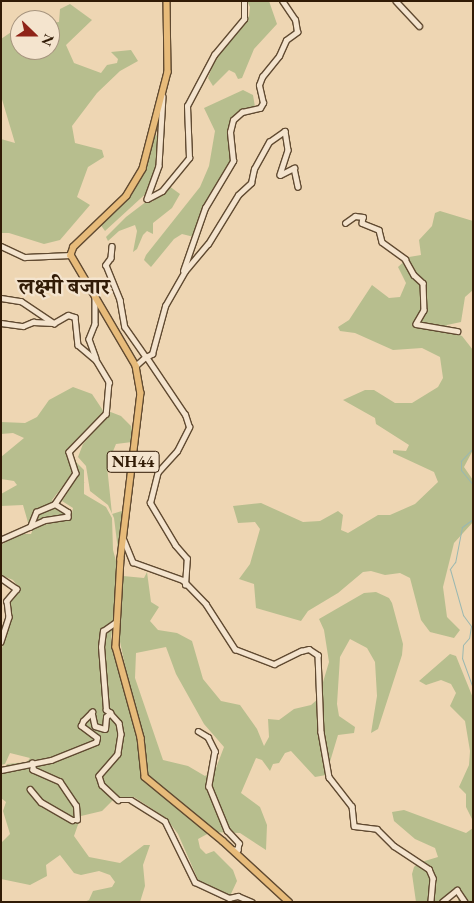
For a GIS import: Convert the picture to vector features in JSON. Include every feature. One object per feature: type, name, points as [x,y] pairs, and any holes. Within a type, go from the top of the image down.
[{"type":"main road","points":[[71,255],[74,247],[136,184],[163,96],[169,64],[167,1]]},
{"type":"main road","name":"NH44","points":[[71,255],[136,366],[141,393],[116,622],[119,663],[141,738],[145,777],[233,850],[286,901]]},
{"type":"street","points":[[163,96],[159,166],[147,199],[162,191],[189,158],[187,106],[214,54],[244,19],[244,1]]},
{"type":"street","points":[[183,275],[205,208],[233,161],[230,132],[233,120],[242,112],[260,108],[263,103],[259,85],[262,77],[279,56],[286,40],[296,32],[295,20],[282,1]]},
{"type":"street","points":[[396,1],[419,26]]},
{"type":"street","points":[[136,366],[152,354],[165,306],[183,275],[213,236],[238,195],[251,183],[254,169],[269,142],[285,131],[288,150],[280,174],[294,168],[298,187]]},
{"type":"street","points":[[345,223],[355,216],[364,216],[362,223],[379,230],[382,242],[405,259],[414,275],[423,283],[424,310],[416,324],[457,331]]},
{"type":"street","points":[[1,246],[25,257],[71,255]]},
{"type":"street","points":[[112,246],[111,258],[106,265],[120,300],[125,327],[185,415],[189,428],[177,451],[158,472],[150,503],[175,545],[187,559],[185,585]]},
{"type":"street","points":[[1,298],[21,301],[54,323]]},
{"type":"street","points":[[30,527],[36,512],[55,504],[76,473],[70,452],[106,414],[109,382],[96,360],[89,339],[95,324],[95,298]]},
{"type":"street","points":[[1,323],[23,326],[33,322],[54,323],[68,315],[75,317],[78,345],[96,360]]},
{"type":"street","points":[[1,540],[30,527],[68,517],[68,512],[55,504]]},
{"type":"street","points":[[124,538],[133,562],[175,575],[206,604],[236,649],[274,664],[309,649],[318,655],[321,732],[329,777],[352,806],[354,826],[377,829],[394,846],[429,869],[434,878],[431,902]]},
{"type":"street","points":[[1,578],[17,589],[8,600],[9,617],[1,642]]},
{"type":"street","points":[[116,622],[103,632],[101,647],[106,710],[120,729],[118,754],[99,781],[118,800],[131,800],[165,821],[195,882],[235,902]]},
{"type":"street","points":[[1,770],[32,762],[51,760],[96,742],[97,738],[82,726],[83,720],[92,712],[95,726],[105,729],[106,717],[110,713]]},
{"type":"street","points":[[198,731],[208,737],[216,751],[209,786],[227,830],[239,843],[238,850],[233,850]]},
{"type":"street","points":[[30,789],[40,802],[72,820],[77,820],[76,806],[60,782],[33,770],[32,762]]},
{"type":"street","points":[[442,902],[457,890],[465,902]]},
{"type":"street","points":[[229,898],[238,896],[252,902]]},
{"type":"green space","points":[[247,1],[269,1],[277,24],[254,49],[242,78],[238,79],[235,73],[229,70],[213,86],[208,78],[217,54],[249,16],[250,7]]},
{"type":"green space","points":[[70,4],[92,20],[66,45],[74,63],[101,73],[107,65],[117,63],[118,59],[111,52],[131,50],[138,61],[120,71],[97,93],[72,126],[75,143],[102,150],[104,157],[88,167],[77,197],[90,205],[60,240],[44,244],[9,233],[1,233],[1,139],[15,143],[1,96],[1,39],[10,33],[10,60],[60,60],[60,9]]},
{"type":"green space","points":[[243,90],[253,95],[255,107],[242,110],[231,127],[230,161],[201,211],[194,237],[182,234],[174,239],[151,267],[144,260],[146,255],[200,187],[209,166],[215,131],[204,108]]},
{"type":"green space","points":[[160,135],[158,166],[152,188],[105,231],[100,224],[138,184],[145,171],[152,136]]},
{"type":"green space","points":[[169,186],[180,194],[172,208],[153,223],[153,234],[147,231],[143,235],[137,249],[133,252],[137,231],[135,225],[119,231],[108,241],[106,237],[126,217],[147,201],[152,202]]},
{"type":"green space","points":[[440,211],[473,221],[473,290],[465,297],[461,322],[447,325],[446,329],[462,336],[473,350],[473,450],[464,467],[473,480],[473,522],[454,543],[443,587],[447,617],[460,630],[454,638],[430,632],[421,620],[410,578],[400,573],[385,575],[371,571],[363,572],[338,593],[308,611],[301,621],[256,608],[254,584],[239,579],[250,564],[260,529],[255,522],[238,523],[233,506],[261,503],[303,522],[320,521],[338,511],[343,515],[341,530],[348,533],[378,515],[390,515],[415,504],[438,482],[434,472],[393,453],[393,450],[406,451],[409,445],[376,424],[375,418],[343,400],[365,390],[374,390],[395,403],[412,403],[438,387],[443,378],[440,357],[422,348],[393,350],[355,333],[340,331],[338,327],[349,320],[372,285],[389,298],[400,297],[406,283],[398,267],[409,257],[421,255],[419,240],[432,226],[435,213]]},
{"type":"green space","points":[[73,387],[92,394],[104,412],[66,450],[72,474],[52,500],[66,513],[29,526],[23,505],[1,506],[1,494],[17,485],[14,481],[1,479],[1,457],[24,438],[13,433],[1,434],[1,422],[25,423],[37,417],[49,400]]},
{"type":"green space","points":[[108,411],[121,416],[131,426],[134,436],[132,442],[116,444],[107,466],[112,514],[108,505],[90,491],[86,466],[78,457],[83,444],[105,419]]},
{"type":"green space","points":[[72,458],[84,470],[84,494],[106,507],[112,518],[113,550],[116,561],[120,562],[111,639],[141,743],[139,756],[143,752],[118,632],[123,576],[144,578],[147,572],[151,602],[159,607],[150,621],[158,630],[177,633],[192,641],[203,679],[221,701],[240,705],[257,729],[264,746],[269,737],[268,719],[279,720],[294,709],[311,705],[318,699],[329,662],[324,630],[319,619],[364,593],[376,592],[389,598],[392,603],[403,644],[402,655],[378,729],[371,733],[377,696],[375,662],[367,648],[350,639],[340,657],[337,704],[339,716],[355,727],[354,733],[338,735],[326,775],[315,777],[291,751],[285,753],[279,763],[273,764],[270,771],[262,760],[256,758],[241,793],[260,807],[267,825],[266,850],[240,833],[211,832],[198,839],[200,848],[206,854],[214,851],[233,870],[237,881],[230,896],[199,882],[178,834],[166,818],[134,797],[116,797],[102,811],[81,816],[74,836],[89,857],[120,863],[144,845],[150,845],[143,865],[145,886],[140,902],[84,902],[89,900],[93,891],[112,887],[115,882],[110,875],[99,871],[81,875],[74,873],[60,855],[46,865],[47,876],[30,885],[1,879],[1,843],[10,834],[3,811],[6,802],[1,798],[1,774],[7,764],[27,762],[30,758],[10,753],[5,764],[1,765],[1,654],[11,602],[19,588],[13,580],[1,575],[1,545],[19,534],[31,534],[34,527],[71,519],[73,508],[62,501],[78,476]],"holes":[[[166,647],[176,674],[204,724],[224,747],[216,768],[205,776],[188,766],[163,760],[135,678],[136,653]]]},
{"type":"green space","points":[[125,510],[119,558],[114,518],[112,514]]},
{"type":"green space","points":[[450,654],[456,656],[473,698],[473,821],[466,807],[466,794],[459,787],[469,765],[470,751],[465,721],[450,706],[456,693],[451,684],[441,680],[426,685],[419,681]]},
{"type":"green space","points":[[404,810],[466,833],[473,828],[473,902],[458,902],[458,897],[452,895],[446,902],[416,902],[412,874],[414,867],[418,863],[438,857],[435,848],[415,839],[394,821],[392,812]]},
{"type":"waterway","points":[[473,448],[461,461],[461,470],[473,485]]},
{"type":"waterway","points":[[473,519],[462,527],[455,562],[450,569],[463,615],[471,626],[469,638],[463,645],[462,658],[473,689]]},
{"type":"district","name":"लक्ष्मी बजार","points":[[64,287]]}]
